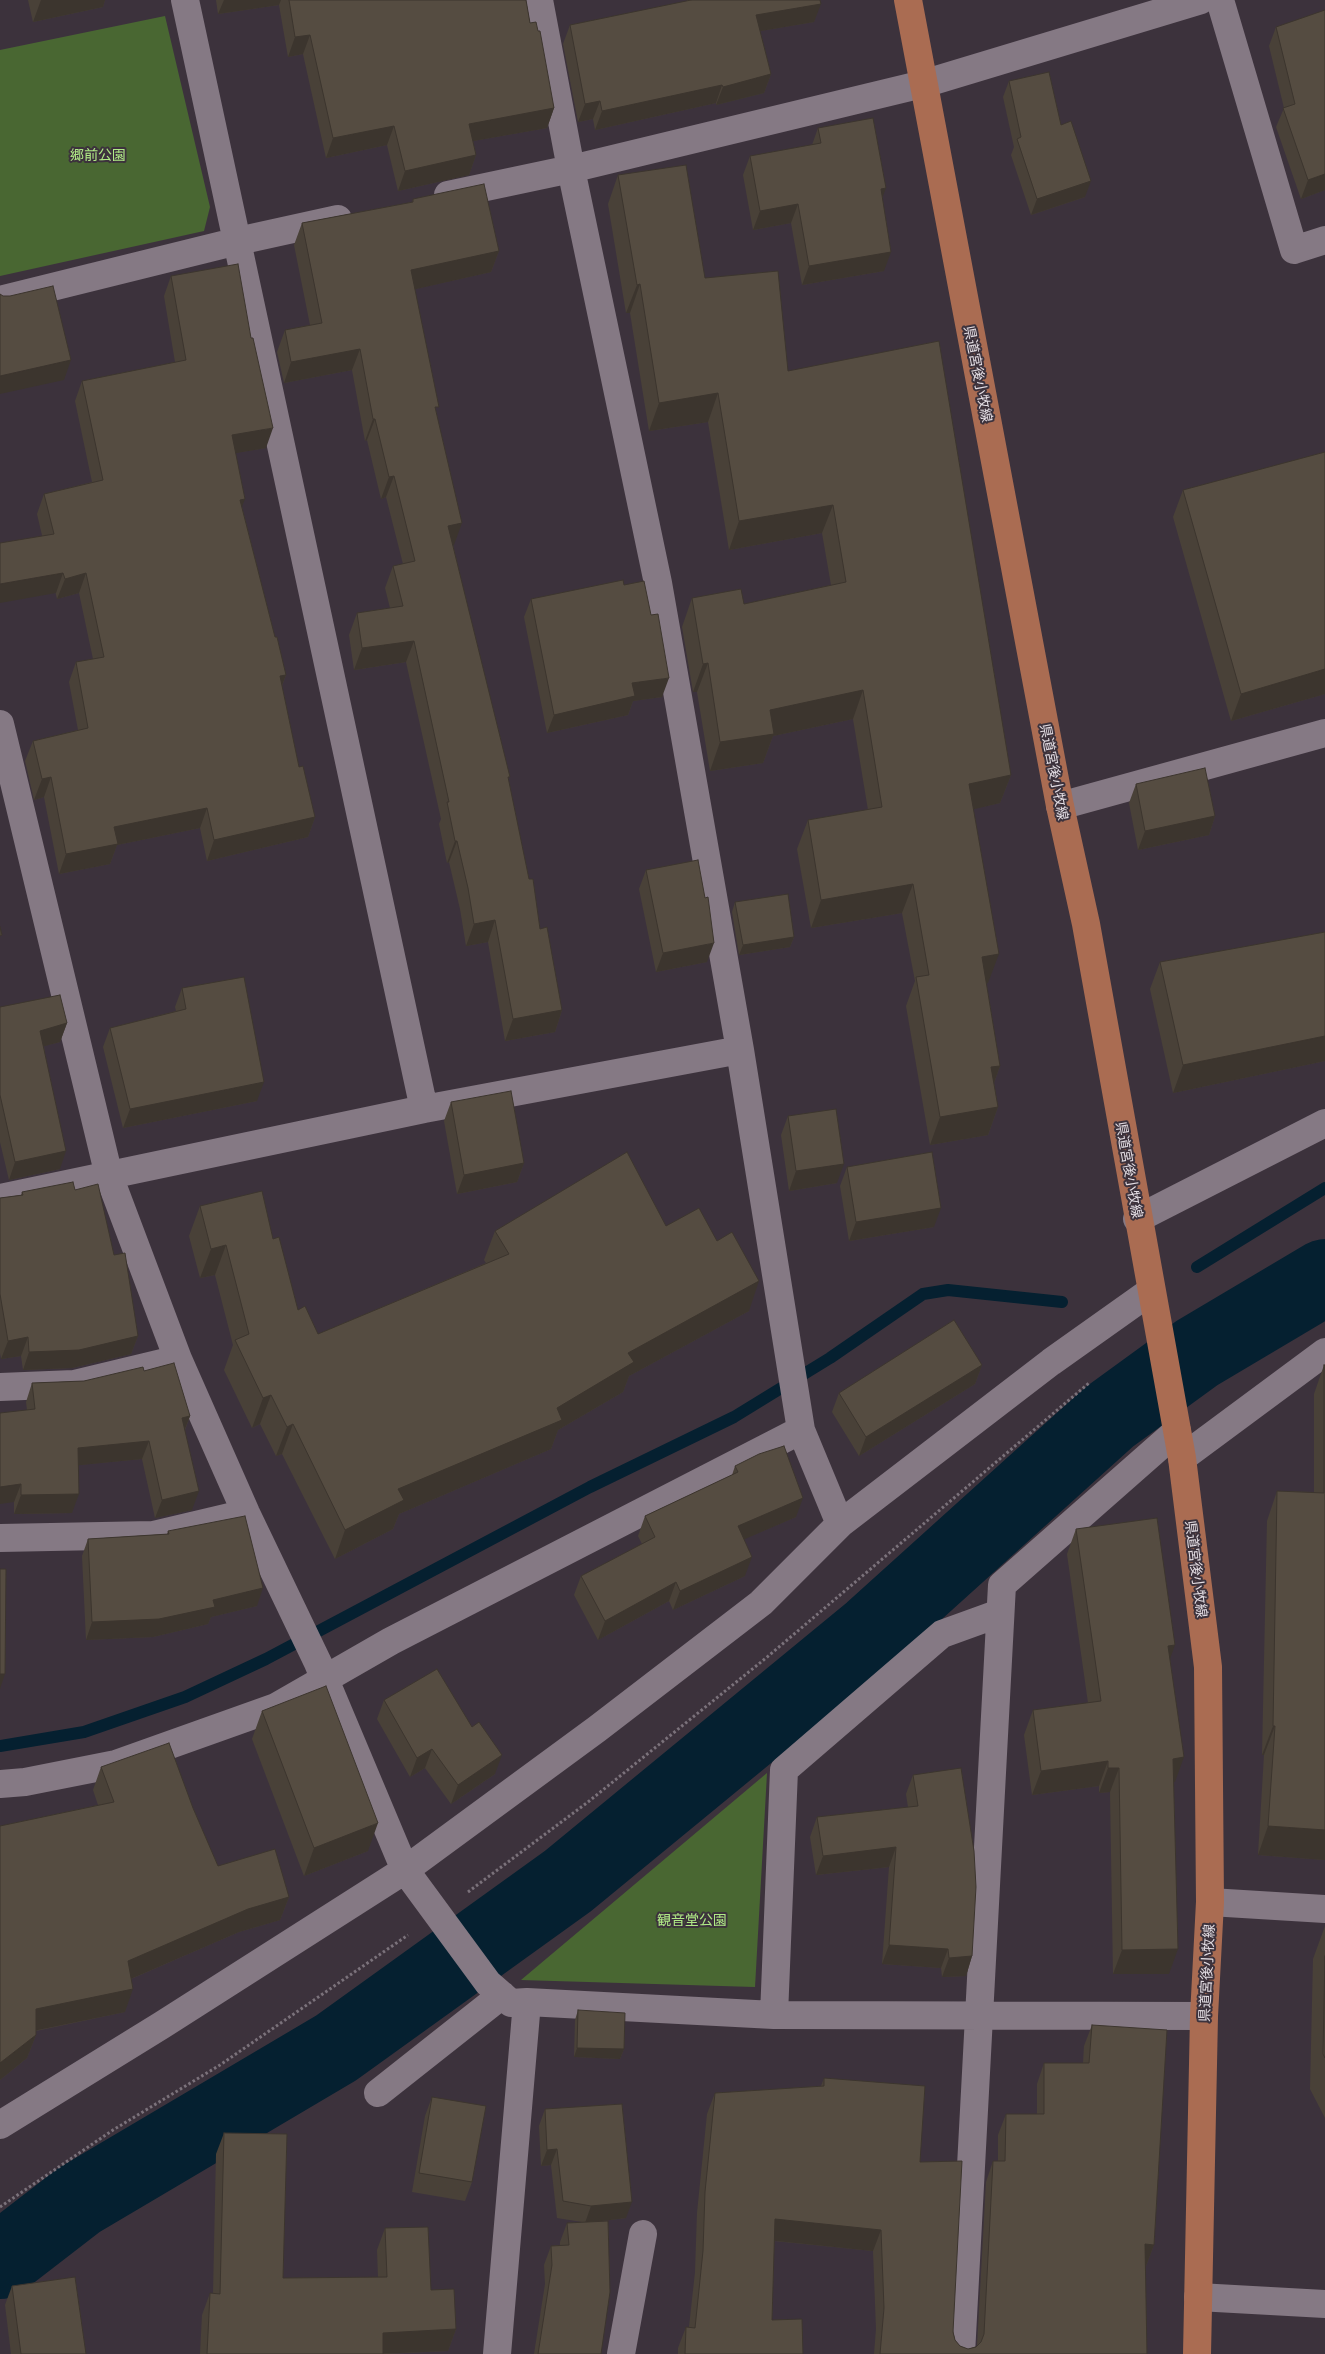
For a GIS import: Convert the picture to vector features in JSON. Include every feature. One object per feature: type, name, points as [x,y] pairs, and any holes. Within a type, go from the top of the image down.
[{"type":"main road","name":"県道宮後小牧線","points":[[908,0],[1060,806],[1086,924],[1182,1458],[1208,1667],[1210,1902],[1204,2016],[1197,2354]]},
{"type":"street","points":[[185,0],[424,1108]]},
{"type":"street","points":[[539,0],[571,168],[658,583],[740,1050],[801,1430],[840,1524]]},
{"type":"street","points":[[428,200],[923,84],[1201,0]]},
{"type":"street","points":[[1220,0],[1294,250],[1325,240]]},
{"type":"street","points":[[0,300],[238,241],[362,214]]},
{"type":"street","points":[[0,724],[110,1176],[178,1359],[246,1513],[322,1671],[405,1870],[483,1975],[514,1998],[774,2015],[1204,2016]]},
{"type":"street","points":[[1060,806],[1325,733]]},
{"type":"street","points":[[0,1198],[424,1108],[740,1050]]},
{"type":"street","points":[[1138,1219],[1325,1122]]},
{"type":"street","points":[[0,2125],[170,2020],[405,1870],[597,1728],[761,1603],[840,1524],[1051,1362],[1151,1290]]},
{"type":"street","points":[[1182,1458],[1325,1352]]},
{"type":"street","points":[[0,1387],[74,1384],[178,1359]]},
{"type":"street","points":[[0,1784],[25,1782],[116,1764],[276,1708],[322,1671],[391,1641],[801,1430]]},
{"type":"street","points":[[961,2354],[1002,1585],[1176,1432]]},
{"type":"street","points":[[0,1538],[154,1535],[246,1513]]},
{"type":"street","points":[[774,2015],[784,1770],[942,1634],[1000,1613]]},
{"type":"street","points":[[1210,1902],[1325,1909]]},
{"type":"street","points":[[378,2093],[514,1998]]},
{"type":"street","points":[[497,2354],[514,1998]]},
{"type":"street","points":[[621,2354],[642,2234]]},
{"type":"street","points":[[1198,2297],[1325,2304]]},
{"type":"path","points":[[465,1894],[588,1802],[766,1658],[1090,1382]]},
{"type":"path","points":[[0,2207],[113,2130],[220,2065],[409,1934]]},
{"type":"green space","name":"郷前公園","points":[[165,16],[210,207],[204,231],[0,276],[0,50]]},
{"type":"green space","name":"観音堂公園","points":[[767,1773],[755,1987],[521,1980]]},
{"type":"building","points":[[289,0],[526,0],[530,23],[536,22],[538,31],[540,31],[554,108],[469,124],[476,155],[405,171],[394,126],[333,138],[310,35],[295,37]]},
{"type":"building","points":[[691,0],[820,0],[821,4],[756,15],[771,74],[723,87],[722,85],[602,111],[600,101],[585,104],[570,25]]},
{"type":"building","points":[[1325,10],[1325,174],[1308,180],[1283,108],[1295,104],[1276,27]]},
{"type":"building","points":[[1049,72],[1061,125],[1071,121],[1091,181],[1037,199],[1017,139],[1021,137],[1009,81]]},
{"type":"building","points":[[873,118],[886,188],[881,189],[891,252],[809,266],[798,204],[760,211],[750,156],[821,143],[818,128]]},
{"type":"building","points":[[686,165],[705,278],[778,271],[788,371],[939,341],[1011,775],[969,784],[999,954],[982,957],[1000,1066],[991,1067],[998,1107],[940,1117],[916,977],[929,975],[913,884],[821,900],[808,820],[882,807],[863,690],[770,710],[774,734],[720,742],[708,663],[703,664],[692,598],[741,589],[744,604],[846,582],[833,505],[739,521],[718,393],[659,403],[640,284],[637,285],[618,175]]},
{"type":"building","points":[[484,184],[499,251],[411,270],[439,407],[435,407],[462,523],[448,526],[510,777],[508,777],[529,879],[533,879],[540,929],[547,927],[562,1010],[513,1019],[495,920],[474,924],[468,888],[457,841],[455,841],[447,802],[449,802],[414,641],[362,648],[357,613],[403,606],[393,566],[415,561],[394,476],[389,477],[375,419],[373,419],[360,349],[291,362],[285,330],[322,323],[302,223],[413,202],[413,199]]},
{"type":"building","points":[[238,264],[251,338],[253,338],[273,428],[232,435],[245,499],[240,500],[286,675],[280,676],[299,767],[303,766],[315,817],[214,840],[207,808],[114,827],[118,844],[66,854],[51,777],[42,779],[33,741],[88,728],[76,662],[104,657],[86,573],[65,579],[63,573],[0,584],[0,543],[54,534],[44,494],[103,480],[82,381],[186,360],[171,276]]},
{"type":"building","points":[[53,286],[71,360],[0,376],[0,294],[10,296]]},
{"type":"building","points":[[1325,452],[1325,669],[1241,694],[1183,490]]},
{"type":"building","points":[[623,580],[624,585],[644,581],[651,615],[658,614],[669,678],[632,683],[635,696],[554,715],[531,599]]},
{"type":"building","points":[[1205,768],[1215,816],[1145,831],[1136,784]]},
{"type":"building","points":[[698,860],[705,898],[708,897],[714,943],[663,953],[646,870]]},
{"type":"building","points":[[788,894],[794,937],[743,945],[735,902]]},
{"type":"building","points":[[1325,932],[1325,1036],[1183,1065],[1160,962]]},
{"type":"building","points":[[244,977],[264,1082],[130,1109],[110,1028],[186,1009],[182,988]]},
{"type":"building","points":[[60,995],[67,1023],[40,1031],[66,1151],[15,1162],[0,1095],[0,1007]]},
{"type":"building","points":[[511,1091],[524,1163],[464,1175],[451,1102]]},
{"type":"building","points":[[836,1109],[844,1164],[796,1171],[788,1116]]},
{"type":"building","points":[[627,1152],[666,1226],[699,1208],[717,1241],[732,1232],[759,1281],[628,1353],[634,1362],[557,1408],[562,1420],[398,1489],[404,1500],[345,1530],[293,1424],[287,1427],[271,1395],[263,1398],[235,1340],[249,1334],[226,1245],[211,1249],[200,1206],[262,1191],[273,1239],[279,1237],[298,1310],[305,1306],[318,1334],[509,1254],[495,1231]]},
{"type":"building","points":[[932,1152],[941,1208],[856,1222],[847,1167]]},
{"type":"building","points":[[73,1182],[75,1190],[98,1184],[114,1255],[125,1253],[138,1336],[79,1350],[29,1352],[28,1337],[8,1341],[0,1294],[0,1198],[23,1195],[22,1192]]},
{"type":"building","points":[[954,1320],[982,1365],[866,1437],[839,1393]]},
{"type":"building","points":[[174,1363],[190,1416],[182,1418],[199,1491],[162,1500],[149,1441],[78,1448],[79,1494],[21,1495],[21,1484],[0,1487],[0,1413],[35,1409],[32,1383],[84,1381],[143,1367],[144,1371]]},
{"type":"building","points":[[1324,1365],[1325,1830],[1268,1826],[1275,1726],[1273,1726],[1277,1491],[1324,1493]]},
{"type":"building","points":[[784,1446],[803,1498],[738,1526],[752,1557],[680,1591],[676,1582],[605,1621],[581,1576],[655,1537],[645,1516],[738,1472],[735,1466],[759,1454]]},
{"type":"building","points":[[245,1516],[263,1588],[213,1600],[215,1607],[159,1619],[92,1622],[88,1539],[169,1534],[168,1531]]},
{"type":"building","points":[[1157,1518],[1175,1645],[1168,1646],[1184,1757],[1173,1759],[1178,1949],[1122,1950],[1119,1768],[1108,1768],[1108,1761],[1041,1771],[1033,1710],[1101,1701],[1076,1529]]},
{"type":"building","points":[[0,1569],[6,1569],[5,1674],[0,1674]]},
{"type":"building","points":[[437,1669],[472,1727],[479,1722],[502,1755],[458,1785],[432,1749],[417,1758],[384,1700]]},
{"type":"building","points":[[326,1686],[378,1823],[314,1848],[262,1711]]},
{"type":"building","points":[[169,1743],[193,1808],[218,1866],[275,1849],[289,1897],[248,1909],[128,1961],[133,1989],[36,2009],[36,2035],[0,2063],[0,1826],[114,1802],[101,1767]]},
{"type":"building","points":[[961,1768],[974,1851],[976,1887],[972,1956],[949,1958],[948,1949],[889,1945],[896,1847],[823,1856],[817,1817],[918,1806],[913,1775]]},
{"type":"building","points":[[1325,1956],[1325,2058],[1323,2054]]},
{"type":"building","points":[[578,2010],[625,2013],[624,2049],[577,2048]]},
{"type":"building","points":[[1092,2025],[1167,2030],[1154,2245],[1145,2244],[1147,2354],[880,2354],[884,2308],[881,2230],[775,2219],[772,2320],[802,2319],[803,2354],[685,2354],[686,2327],[695,2328],[703,2251],[705,2192],[715,2093],[824,2086],[824,2078],[925,2086],[920,2162],[962,2161],[953,2332],[955,2340],[960,2346],[968,2349],[976,2347],[981,2342],[984,2334],[993,2161],[1005,2161],[1006,2114],[1044,2114],[1044,2063],[1089,2063]]},
{"type":"building","points":[[432,2097],[486,2106],[472,2182],[419,2173]]},
{"type":"building","points":[[622,2104],[632,2202],[591,2206],[563,2201],[557,2149],[547,2150],[545,2109]]},
{"type":"building","points":[[224,2133],[287,2134],[283,2278],[387,2277],[385,2228],[428,2227],[431,2290],[454,2289],[456,2329],[383,2333],[383,2354],[207,2354],[210,2293],[220,2294]]},
{"type":"building","points":[[608,2221],[610,2292],[601,2354],[538,2354],[552,2265],[551,2246],[569,2245],[567,2223]]},
{"type":"building","points":[[75,2277],[86,2354],[21,2354],[12,2286]]},
{"type":"waterway","points":[[1197,1267],[1325,1188]]},
{"type":"waterway","points":[[0,2261],[79,2200],[336,2048],[568,1881],[872,1631],[1109,1417],[1197,1353],[1325,1277]]},
{"type":"waterway","points":[[0,1746],[84,1732],[185,1697],[266,1659],[590,1487],[734,1417],[830,1358],[923,1294],[948,1290],[1062,1302]]}]
